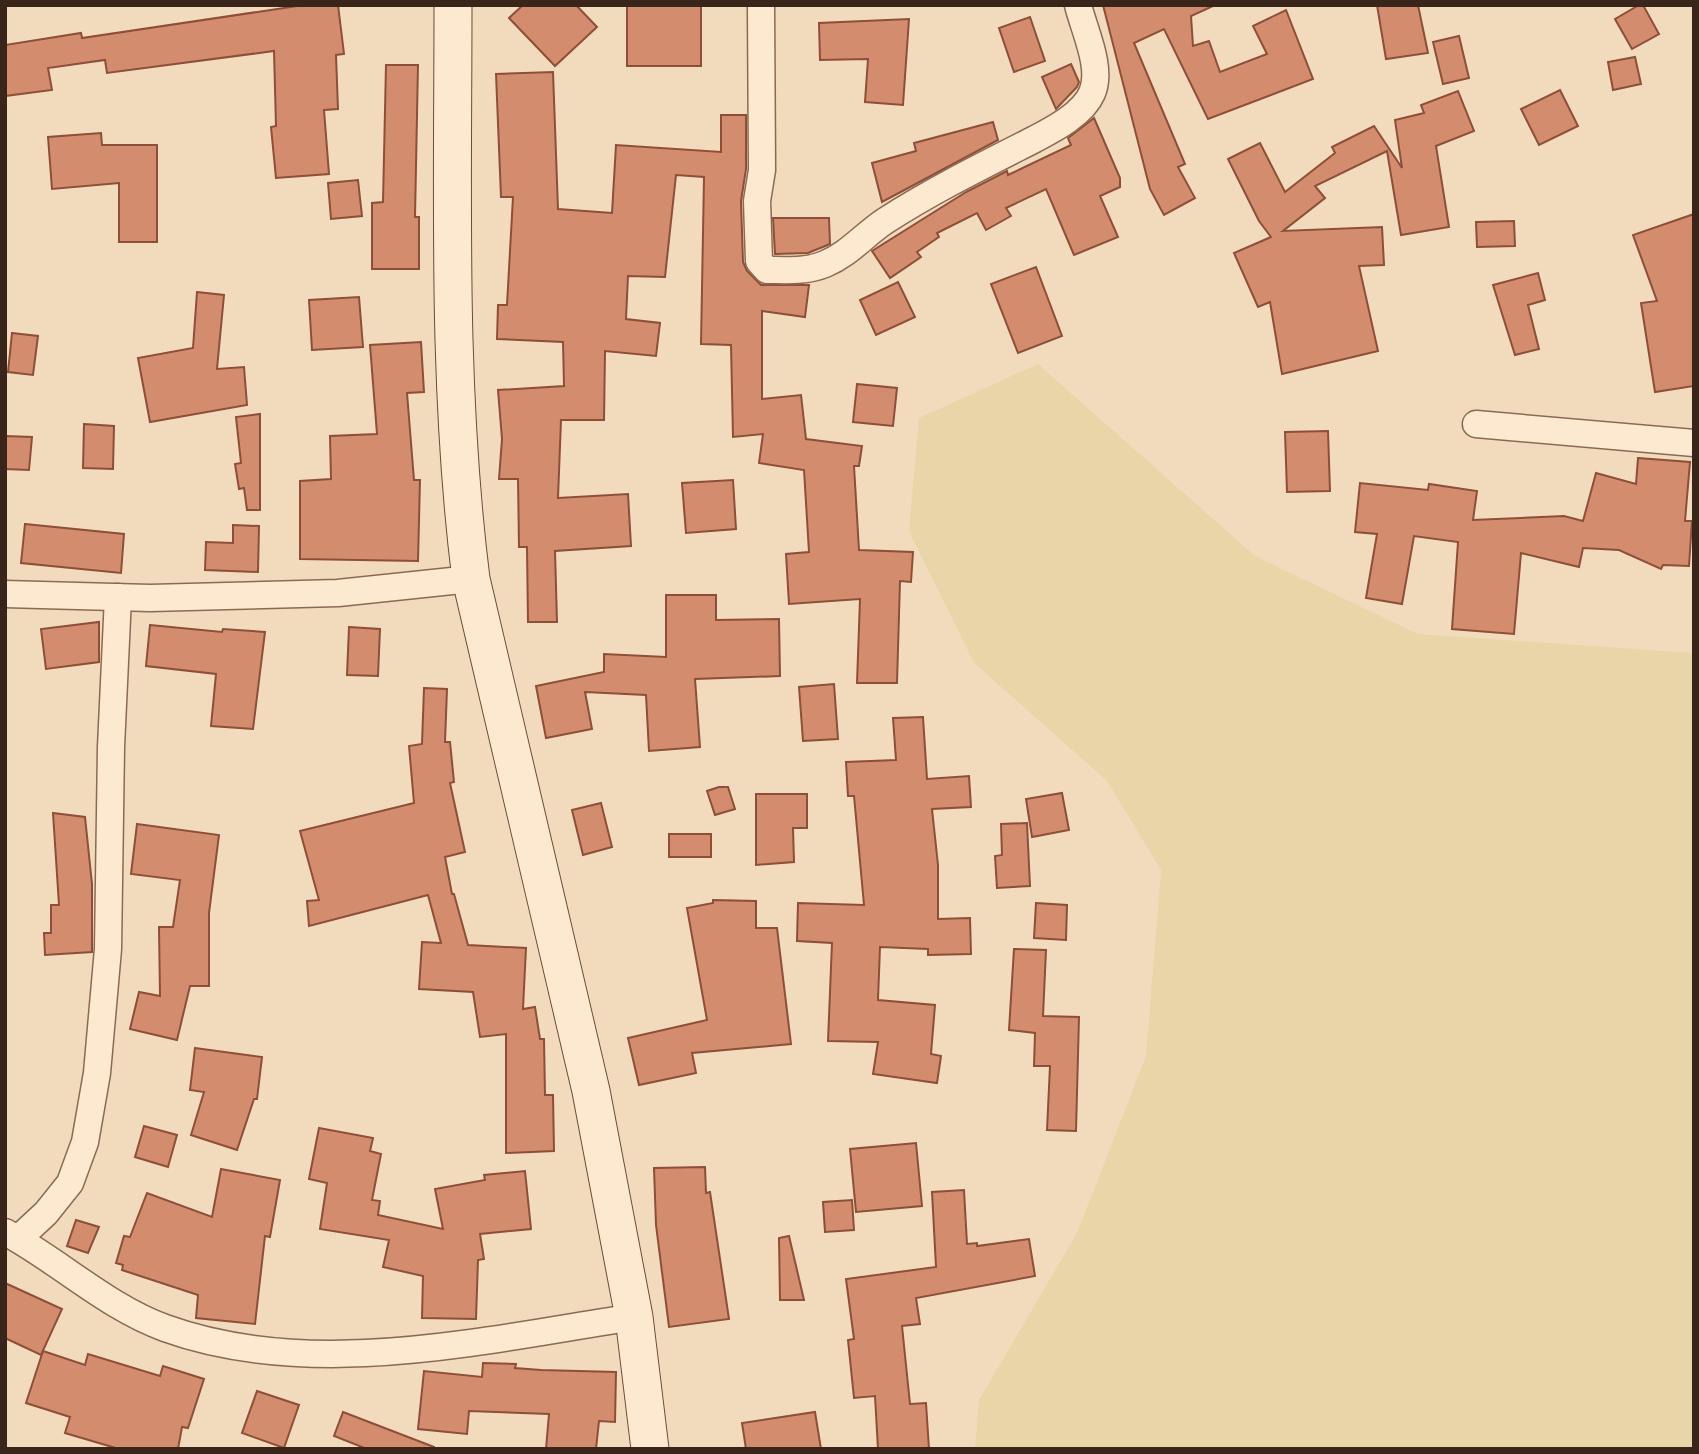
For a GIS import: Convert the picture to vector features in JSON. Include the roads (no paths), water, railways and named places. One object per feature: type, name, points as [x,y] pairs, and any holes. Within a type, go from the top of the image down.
[{"type":"street","points":[[453,5],[453,384],[460,493],[471,579],[591,1091],[634,1317],[650,1449]]},
{"type":"street","points":[[761,5],[762,170],[757,201],[759,261],[767,270],[799,271],[824,265],[854,248],[882,223],[930,193],[1044,134],[1082,109],[1092,93],[1097,75],[1078,5]]},
{"type":"street","points":[[1476,424],[1694,443]]},
{"type":"street","points":[[5,593],[118,597],[338,593],[471,579]]},
{"type":"street","points":[[118,597],[111,747],[108,949],[97,1073],[85,1142],[70,1182],[46,1213],[11,1236],[100,1294],[163,1328],[230,1348],[308,1355],[446,1346],[634,1317]]}]
